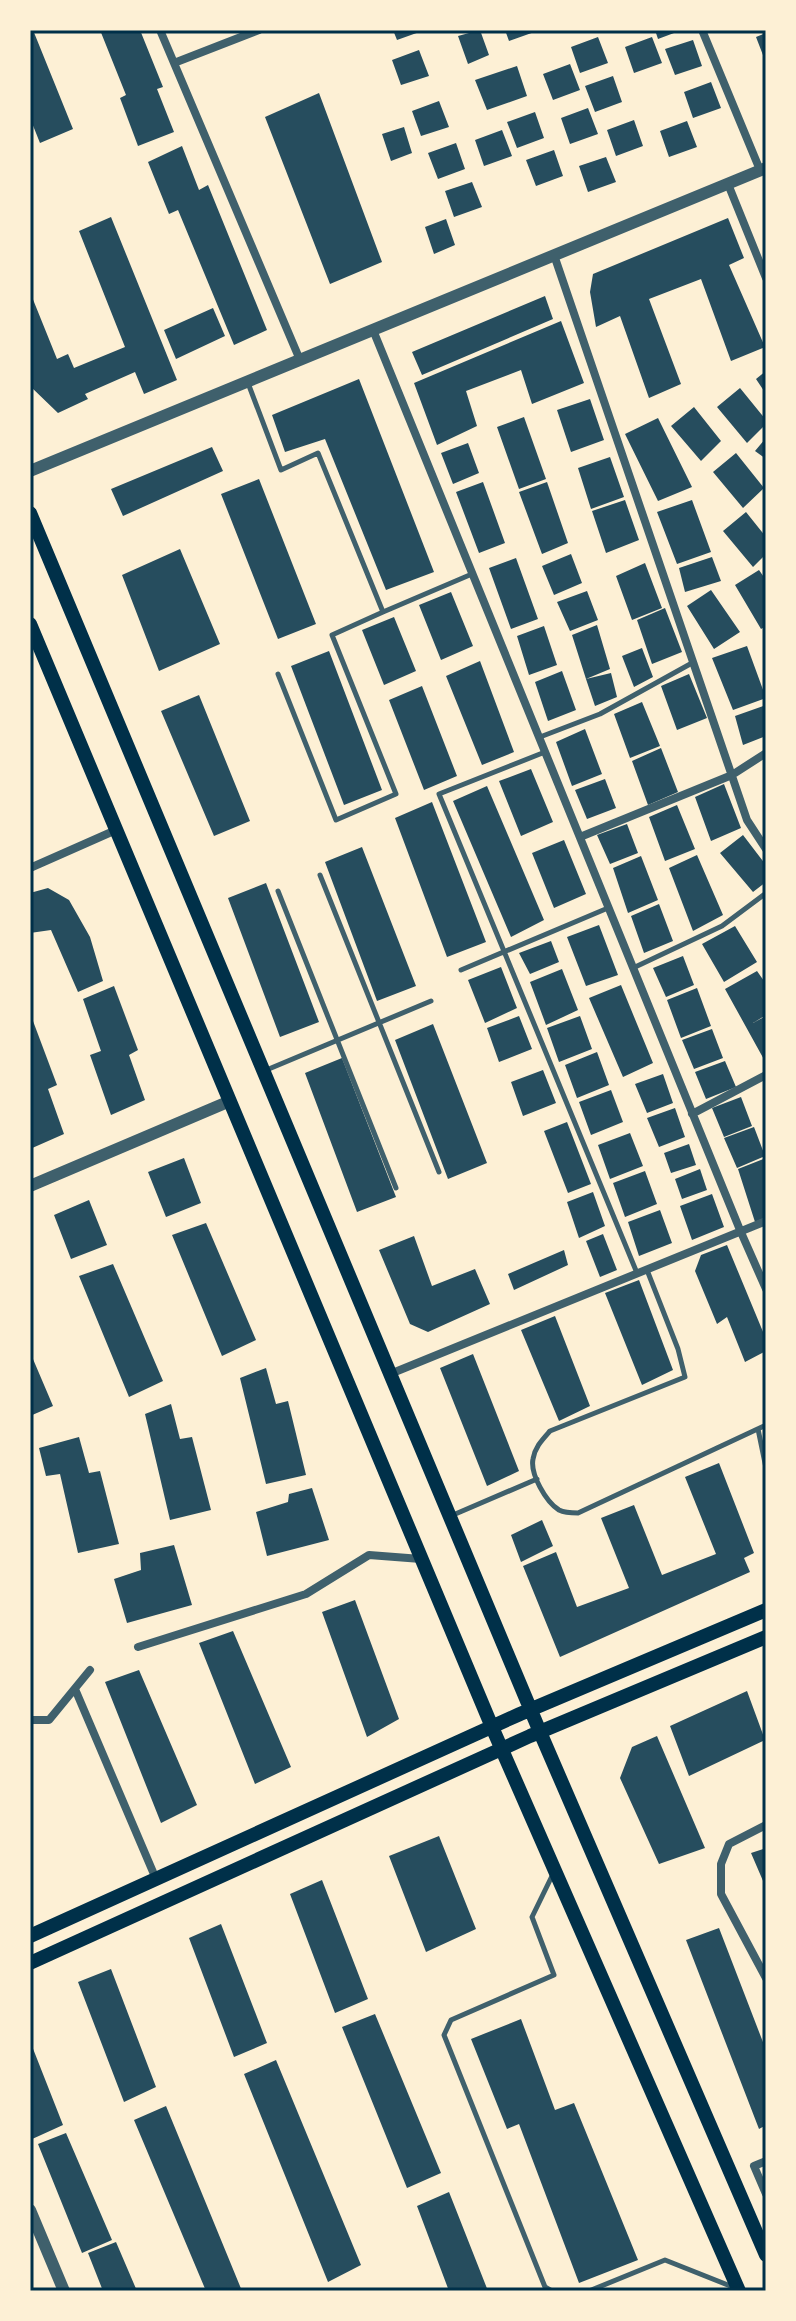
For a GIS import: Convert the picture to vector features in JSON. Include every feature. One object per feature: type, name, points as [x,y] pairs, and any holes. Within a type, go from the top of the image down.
[{"type":"main road","points":[[30,513],[540,1732],[766,2255]]},
{"type":"main road","points":[[30,624],[501,1749],[738,2290]]},
{"type":"main road","points":[[30,1936],[492,1727],[766,1610]]},
{"type":"main road","points":[[30,1963],[501,1749],[766,1637]]},
{"type":"street","points":[[160,30],[300,360]]},
{"type":"street","points":[[174,63],[259,30]]},
{"type":"street","points":[[30,471],[763,169],[702,30]]},
{"type":"street","points":[[728,184],[766,278]]},
{"type":"street","points":[[554,255],[747,820],[766,849]]},
{"type":"street","points":[[373,330],[766,1289]]},
{"type":"street","points":[[580,837],[732,775],[766,753]]},
{"type":"street","points":[[30,868],[116,830]]},
{"type":"street","points":[[692,1114],[766,1075]]},
{"type":"street","points":[[30,1186],[230,1101]]},
{"type":"street","points":[[390,1374],[766,1221]]},
{"type":"street","points":[[138,1647],[306,1594],[369,1555],[421,1559]]},
{"type":"street","points":[[30,1720],[49,1720],[90,1670]]},
{"type":"street","points":[[75,1689],[156,1879]]},
{"type":"street","points":[[766,1825],[729,1844],[721,1864],[721,1894],[766,1978]]},
{"type":"street","points":[[766,2161],[754,2166],[766,2194]]},
{"type":"street","points":[[30,2210],[64,2291]]},
{"type":"lane","points":[[247,382],[281,470],[318,453],[383,612]]},
{"type":"lane","points":[[278,674],[336,820],[396,794],[332,635],[472,574]]},
{"type":"lane","points":[[539,738],[600,714],[693,663]]},
{"type":"lane","points":[[545,752],[439,794],[637,1273]]},
{"type":"lane","points":[[320,875],[439,1172]]},
{"type":"lane","points":[[278,891],[396,1188]]},
{"type":"lane","points":[[633,968],[722,926],[766,893]]},
{"type":"lane","points":[[461,970],[608,908]]},
{"type":"lane","points":[[264,1071],[431,1001]]},
{"type":"lane","points":[[646,1268],[678,1349],[685,1377],[550,1431],[536,1447],[532,1463],[550,1502],[562,1512],[578,1513],[766,1425]]},
{"type":"lane","points":[[758,1429],[766,1468]]},
{"type":"lane","points":[[450,1517],[537,1479]]},
{"type":"lane","points":[[552,2291],[545,2287],[444,2035],[451,2020],[554,1975],[532,1917],[555,1872]]},
{"type":"lane","points":[[589,2291],[665,2260],[738,2290]]},
{"type":"building","points":[[30,30],[33,30],[73,129],[40,143],[30,118]]},
{"type":"building","points":[[100,30],[140,30],[163,87],[157,89],[174,132],[138,146],[120,98],[126,95]]},
{"type":"building","points":[[393,30],[425,30],[397,40]]},
{"type":"building","points":[[480,30],[489,55],[468,64],[458,36]]},
{"type":"building","points":[[505,30],[540,30],[509,41]]},
{"type":"building","points":[[655,30],[682,30],[658,39]]},
{"type":"building","points":[[766,33],[766,63],[756,37]]},
{"type":"building","points":[[598,37],[608,63],[580,73],[571,47]]},
{"type":"building","points":[[652,37],[662,63],[634,73],[625,47]]},
{"type":"building","points":[[693,40],[702,66],[675,75],[665,49]]},
{"type":"building","points":[[419,50],[429,76],[401,85],[392,60]]},
{"type":"building","points":[[570,64],[580,90],[553,100],[543,74]]},
{"type":"building","points":[[517,66],[527,96],[487,110],[475,80]]},
{"type":"building","points":[[613,76],[622,102],[595,112],[585,86]]},
{"type":"building","points":[[711,82],[721,108],[693,118],[684,92]]},
{"type":"building","points":[[319,93],[382,262],[330,284],[265,117]]},
{"type":"building","points":[[439,101],[449,127],[421,136],[412,111]]},
{"type":"building","points":[[588,108],[598,134],[570,144],[561,118]]},
{"type":"building","points":[[535,112],[544,138],[517,148],[507,122]]},
{"type":"building","points":[[634,120],[643,146],[616,156],[607,130]]},
{"type":"building","points":[[687,121],[697,147],[669,157],[660,131]]},
{"type":"building","points":[[404,127],[412,153],[391,161],[382,134]]},
{"type":"building","points":[[502,130],[512,156],[484,166],[475,140]]},
{"type":"building","points":[[456,143],[465,169],[438,179],[428,153]]},
{"type":"building","points":[[182,146],[199,190],[208,185],[267,330],[234,345],[178,210],[169,214],[148,162]]},
{"type":"building","points":[[554,150],[563,176],[536,186],[526,160]]},
{"type":"building","points":[[606,157],[616,182],[588,192],[579,166]]},
{"type":"building","points":[[472,182],[482,207],[454,217],[445,191]]},
{"type":"building","points":[[111,217],[177,380],[144,394],[135,372],[85,394],[88,399],[58,413],[30,386],[30,292],[57,359],[68,354],[74,368],[125,347],[79,231]]},
{"type":"building","points":[[728,218],[744,258],[729,265],[765,347],[731,361],[701,279],[649,299],[681,384],[649,398],[620,316],[596,327],[590,292],[593,274]]},
{"type":"building","points":[[446,219],[455,245],[434,254],[425,227]]},
{"type":"building","points":[[545,296],[553,319],[422,375],[412,352]]},
{"type":"building","points":[[213,308],[225,336],[176,359],[164,330]]},
{"type":"building","points":[[561,321],[584,383],[532,404],[521,370],[466,391],[477,426],[437,445],[414,383]]},
{"type":"building","points":[[766,371],[766,394],[756,379]]},
{"type":"building","points":[[359,379],[434,572],[386,590],[325,439],[285,452],[272,415]]},
{"type":"building","points":[[740,388],[766,420],[766,424],[747,443],[717,407]]},
{"type":"building","points":[[590,399],[604,440],[571,452],[557,410]]},
{"type":"building","points":[[694,407],[721,441],[701,461],[671,426]]},
{"type":"building","points":[[524,417],[546,479],[519,489],[497,427]]},
{"type":"building","points":[[658,418],[692,487],[658,501],[625,434]]},
{"type":"building","points":[[766,438],[766,459],[755,451]]},
{"type":"building","points":[[468,443],[479,473],[453,484],[441,453]]},
{"type":"building","points":[[212,447],[223,471],[123,516],[111,489]]},
{"type":"building","points":[[736,453],[764,488],[743,508],[713,472]]},
{"type":"building","points":[[610,457],[624,497],[591,509],[578,468]]},
{"type":"building","points":[[259,479],[316,624],[278,639],[221,494]]},
{"type":"building","points":[[483,482],[505,543],[479,553],[456,492]]},
{"type":"building","points":[[547,482],[568,543],[542,554],[519,492]]},
{"type":"building","points":[[625,500],[639,540],[606,553],[592,511]]},
{"type":"building","points":[[692,500],[711,552],[677,564],[657,512]]},
{"type":"building","points":[[746,512],[766,537],[766,554],[753,567],[723,531]]},
{"type":"building","points":[[180,549],[220,644],[159,671],[122,575]]},
{"type":"building","points":[[571,554],[582,583],[554,595],[542,566]]},
{"type":"building","points":[[712,557],[721,581],[685,592],[679,568]]},
{"type":"building","points":[[516,558],[538,619],[511,629],[489,568]]},
{"type":"building","points":[[645,563],[662,608],[632,620],[616,576]]},
{"type":"building","points":[[759,570],[766,580],[766,626],[761,629],[735,585]]},
{"type":"building","points":[[711,590],[740,632],[714,649],[687,606]]},
{"type":"building","points":[[587,591],[598,620],[570,631],[557,602]]},
{"type":"building","points":[[451,592],[473,646],[441,660],[419,605]]},
{"type":"building","points":[[665,608],[682,652],[652,664],[637,620]]},
{"type":"building","points":[[394,617],[416,671],[384,685],[362,630]]},
{"type":"building","points":[[597,625],[610,669],[586,679],[572,635]]},
{"type":"building","points":[[544,626],[557,665],[529,675],[517,636]]},
{"type":"building","points":[[747,646],[766,698],[733,710],[712,658]]},
{"type":"building","points":[[642,648],[653,677],[634,687],[622,656]]},
{"type":"building","points":[[329,651],[382,790],[344,805],[291,666]]},
{"type":"building","points":[[480,661],[514,752],[482,765],[446,676]]},
{"type":"building","points":[[562,671],[576,710],[548,721],[535,682]]},
{"type":"building","points":[[611,673],[617,697],[595,706],[586,679]]},
{"type":"building","points":[[689,674],[707,718],[677,730],[661,686]]},
{"type":"building","points":[[422,686],[457,776],[424,790],[389,700]]},
{"type":"building","points":[[199,695],[250,821],[214,836],[161,711]]},
{"type":"building","points":[[642,702],[660,746],[630,758],[614,714]]},
{"type":"building","points":[[766,705],[766,736],[743,745],[735,716]]},
{"type":"building","points":[[585,729],[602,774],[572,786],[556,742]]},
{"type":"building","points":[[661,748],[678,792],[648,805],[632,761]]},
{"type":"building","points":[[531,769],[553,822],[521,836],[499,781]]},
{"type":"building","points":[[605,779],[616,808],[587,819],[575,790]]},
{"type":"building","points":[[724,784],[741,828],[711,841],[695,797]]},
{"type":"building","points":[[487,786],[544,920],[511,937],[453,801]]},
{"type":"building","points":[[432,802],[486,942],[447,957],[395,818]]},
{"type":"building","points":[[677,805],[695,849],[665,861],[649,817]]},
{"type":"building","points":[[627,824],[638,853],[610,864],[597,835]]},
{"type":"building","points":[[743,835],[766,865],[766,882],[753,892],[720,853]]},
{"type":"building","points":[[564,840],[586,894],[554,908],[532,853]]},
{"type":"building","points":[[362,847],[416,986],[377,1001],[325,862]]},
{"type":"building","points":[[697,855],[723,915],[693,931],[669,868]]},
{"type":"building","points":[[641,856],[658,900],[628,913],[613,868]]},
{"type":"building","points":[[266,883],[319,1022],[280,1037],[228,898]]},
{"type":"building","points":[[48,888],[69,900],[90,937],[103,981],[78,992],[51,930],[30,933],[30,893]]},
{"type":"building","points":[[659,904],[673,941],[644,953],[631,916]]},
{"type":"building","points":[[599,925],[618,975],[586,986],[567,937]]},
{"type":"building","points":[[735,926],[757,962],[724,982],[702,944]]},
{"type":"building","points":[[551,941],[559,962],[530,974],[519,953]]},
{"type":"building","points":[[683,956],[694,985],[666,997],[653,968]]},
{"type":"building","points":[[501,967],[517,1008],[485,1023],[468,980]]},
{"type":"building","points":[[562,969],[578,1010],[546,1025],[530,982]]},
{"type":"building","points":[[757,971],[766,984],[766,1015],[753,1023],[766,1016],[766,1063],[725,989]]},
{"type":"building","points":[[621,985],[653,1063],[623,1077],[589,998]]},
{"type":"building","points":[[114,986],[138,1050],[129,1055],[145,1100],[111,1115],[90,1055],[101,1051],[83,999]]},
{"type":"building","points":[[697,988],[711,1026],[681,1038],[667,1000]]},
{"type":"building","points":[[519,1016],[532,1049],[499,1062],[487,1028]]},
{"type":"building","points":[[580,1016],[592,1049],[559,1062],[547,1028]]},
{"type":"building","points":[[33,1021],[57,1085],[48,1089],[64,1134],[30,1149],[30,1022]]},
{"type":"building","points":[[433,1024],[487,1163],[448,1179],[395,1040]]},
{"type":"building","points":[[712,1029],[723,1058],[694,1069],[682,1040]]},
{"type":"building","points":[[597,1052],[609,1085],[577,1098],[565,1065]]},
{"type":"building","points":[[342,1058],[396,1197],[357,1212],[305,1073]]},
{"type":"building","points":[[725,1061],[736,1087],[706,1099],[695,1072]]},
{"type":"building","points":[[543,1070],[556,1103],[523,1116],[511,1082]]},
{"type":"building","points":[[663,1074],[673,1103],[647,1113],[635,1084]]},
{"type":"building","points":[[611,1090],[623,1122],[591,1135],[579,1102]]},
{"type":"building","points":[[741,1097],[752,1126],[724,1137],[712,1108]]},
{"type":"building","points":[[675,1108],[685,1137],[659,1147],[647,1118]]},
{"type":"building","points":[[567,1122],[591,1184],[568,1193],[544,1131]]},
{"type":"building","points":[[754,1127],[765,1156],[737,1168],[724,1138]]},
{"type":"building","points":[[630,1133],[643,1166],[610,1179],[598,1145]]},
{"type":"building","points":[[689,1144],[696,1165],[671,1173],[664,1153]]},
{"type":"building","points":[[184,1158],[201,1203],[166,1217],[148,1172]]},
{"type":"building","points":[[766,1158],[766,1217],[755,1222],[738,1169]]},
{"type":"building","points":[[700,1169],[707,1190],[682,1199],[675,1179]]},
{"type":"building","points":[[645,1171],[657,1204],[625,1217],[613,1183]]},
{"type":"building","points":[[593,1192],[605,1226],[579,1238],[567,1202]]},
{"type":"building","points":[[712,1194],[724,1227],[692,1240],[680,1206]]},
{"type":"building","points":[[89,1200],[107,1245],[71,1259],[54,1215]]},
{"type":"building","points":[[660,1210],[672,1243],[639,1256],[628,1222]]},
{"type":"building","points":[[206,1223],[256,1340],[222,1356],[172,1235]]},
{"type":"building","points":[[603,1234],[617,1270],[600,1277],[586,1241]]},
{"type":"building","points":[[414,1236],[432,1286],[475,1269],[490,1304],[428,1332],[410,1324],[379,1250]]},
{"type":"building","points":[[727,1245],[766,1339],[766,1351],[745,1362],[727,1317],[717,1324],[695,1271],[701,1255]]},
{"type":"building","points":[[564,1250],[568,1265],[514,1290],[508,1274]]},
{"type":"building","points":[[113,1264],[163,1381],[129,1397],[79,1276]]},
{"type":"building","points":[[639,1280],[673,1370],[642,1385],[605,1293]]},
{"type":"building","points":[[555,1316],[590,1406],[559,1421],[521,1330]]},
{"type":"building","points":[[30,1352],[53,1406],[30,1416]]},
{"type":"building","points":[[473,1354],[519,1471],[487,1486],[440,1368]]},
{"type":"building","points":[[266,1368],[276,1404],[288,1401],[306,1475],[266,1484],[240,1378]]},
{"type":"building","points":[[171,1404],[180,1439],[192,1437],[211,1510],[170,1520],[145,1414]]},
{"type":"building","points":[[79,1437],[89,1473],[100,1471],[119,1544],[78,1553],[60,1474],[46,1476],[39,1448]]},
{"type":"building","points":[[719,1463],[754,1553],[744,1558],[750,1572],[560,1657],[523,1566],[556,1552],[577,1607],[629,1588],[601,1518],[634,1505],[662,1575],[716,1554],[685,1477]]},
{"type":"building","points":[[312,1488],[329,1540],[267,1556],[256,1512],[288,1502],[289,1494]]},
{"type":"building","points":[[542,1520],[553,1546],[521,1562],[511,1535]]},
{"type":"building","points":[[174,1545],[192,1605],[127,1623],[114,1579],[141,1570],[140,1553]]},
{"type":"building","points":[[355,1600],[399,1719],[367,1737],[322,1612]]},
{"type":"building","points":[[233,1631],[291,1767],[255,1784],[199,1643]]},
{"type":"building","points":[[139,1670],[197,1805],[161,1823],[105,1682]]},
{"type":"building","points":[[747,1691],[765,1740],[689,1776],[670,1726]]},
{"type":"building","points":[[657,1736],[705,1848],[659,1864],[620,1778],[632,1747]]},
{"type":"building","points":[[439,1836],[476,1929],[426,1952],[389,1856]]},
{"type":"building","points":[[766,1848],[766,1888],[751,1853]]},
{"type":"building","points":[[322,1880],[368,1999],[335,2013],[290,1894]]},
{"type":"building","points":[[221,1924],[267,2043],[234,2057],[189,1938]]},
{"type":"building","points":[[719,1928],[766,2050],[766,2125],[759,2129],[686,1940]]},
{"type":"building","points":[[111,1969],[156,2087],[124,2102],[78,1982]]},
{"type":"building","points":[[375,2014],[441,2173],[407,2188],[342,2027]]},
{"type":"building","points":[[521,2019],[555,2110],[574,2103],[638,2260],[579,2283],[519,2124],[507,2129],[471,2039]]},
{"type":"building","points":[[30,2041],[63,2125],[30,2140]]},
{"type":"building","points":[[276,2060],[361,2265],[328,2282],[244,2074]]},
{"type":"building","points":[[166,2106],[242,2291],[206,2291],[134,2120]]},
{"type":"building","points":[[66,2133],[112,2240],[82,2253],[38,2144]]},
{"type":"building","points":[[449,2192],[488,2291],[449,2291],[417,2206]]},
{"type":"building","points":[[116,2242],[137,2291],[103,2291],[88,2253]]}]
